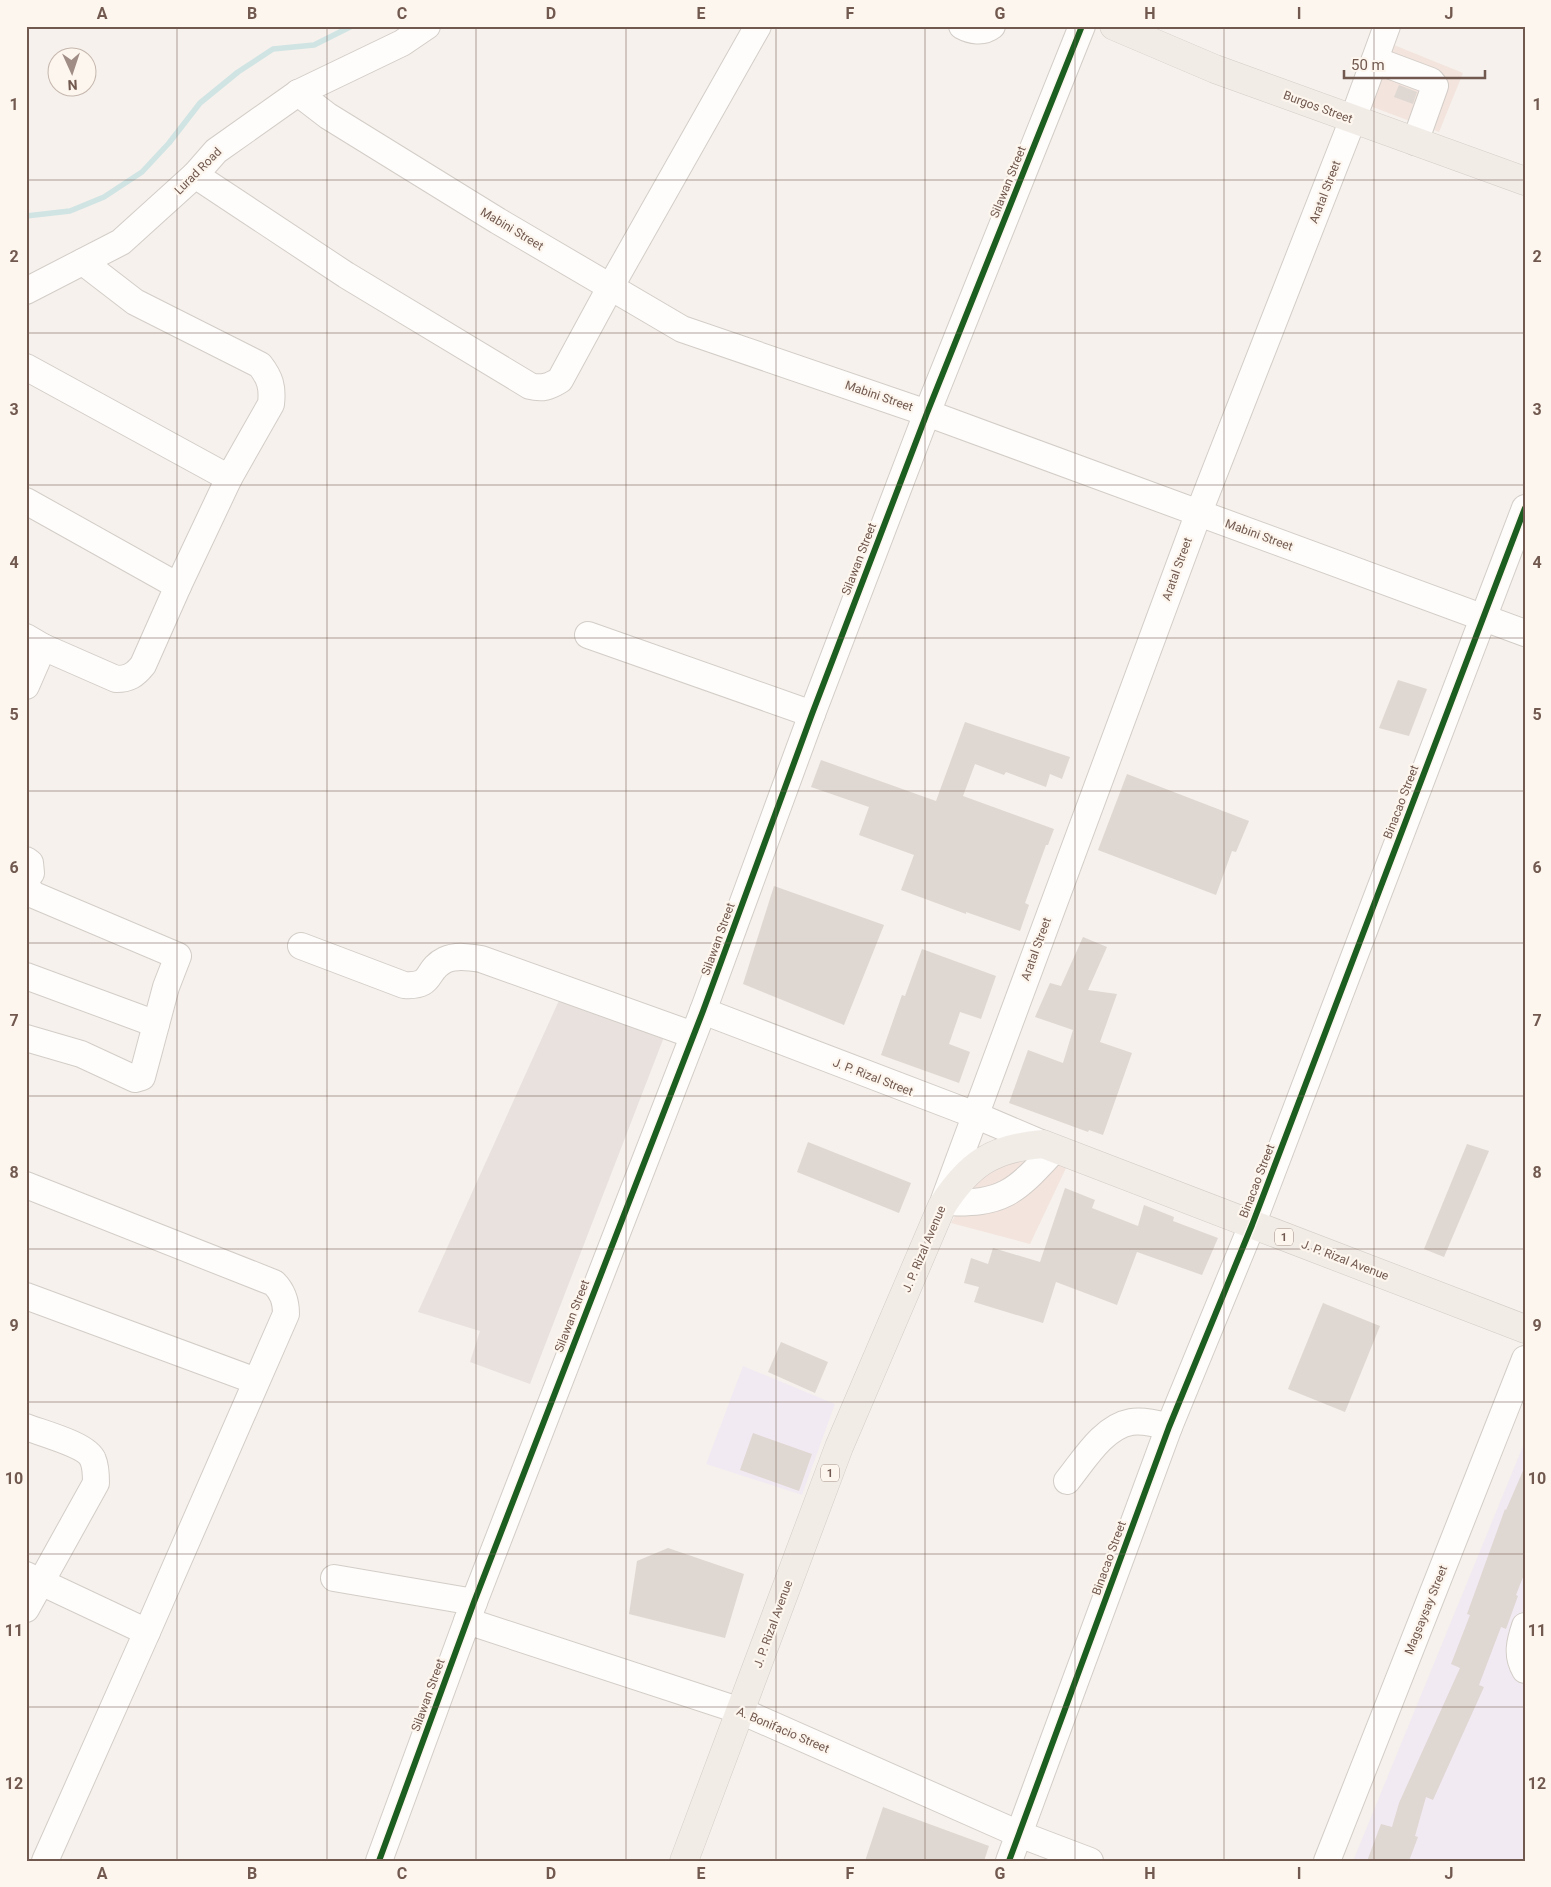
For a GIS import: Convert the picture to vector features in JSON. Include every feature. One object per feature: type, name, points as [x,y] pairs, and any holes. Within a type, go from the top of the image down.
[{"type":"main road","name":"Burgos Street","points":[[1114,26],[1215,68],[1525,182]]},
{"type":"main road","name":"J. P. Rizal Avenue","points":[[684,1861],[839,1447],[943,1204],[954,1187],[980,1162],[1000,1152],[1022,1146],[1049,1147],[1525,1329]]},
{"type":"street","name":"Lurad Road","points":[[26,291],[121,242],[195,175],[216,151],[298,93],[397,35],[427,26]]},
{"type":"street","points":[[195,175],[346,275],[530,386],[539,388],[550,387],[560,380],[758,26]]},
{"type":"street","points":[[962,26],[977,31],[988,30],[992,26]]},
{"type":"street","name":"Silawan Street","points":[[379,1861],[470,1612],[703,1011],[812,714],[927,413],[1082,26]]},
{"type":"street","name":"Aratal Street","points":[[943,1204],[1199,512],[1353,120],[1387,26]]},
{"type":"street","points":[[1375,60],[1431,81],[1435,86],[1415,142]]},
{"type":"street","name":"Mabini Street","points":[[298,93],[353,132],[682,329],[927,413],[1525,634]]},
{"type":"street","points":[[26,686],[35,642],[116,679],[134,676],[143,666],[229,478],[271,404],[273,390],[269,377],[260,365],[134,302],[83,262]]},
{"type":"street","points":[[26,367],[229,478]]},
{"type":"street","points":[[26,501],[178,586]]},
{"type":"street","name":"Binacao Street","points":[[1009,1861],[1170,1427],[1252,1225],[1525,508]]},
{"type":"street","points":[[588,635],[812,714]]},
{"type":"street","points":[[26,860],[30,863],[31,873],[26,880]]},
{"type":"street","points":[[26,888],[34,895],[178,956],[166,987],[142,1077],[135,1079],[81,1054],[26,1038]]},
{"type":"street","points":[[301,946],[404,985],[416,986],[425,982],[443,960],[453,957],[480,958],[693,1035]]},
{"type":"street","points":[[26,976],[156,1024]]},
{"type":"street","name":"J. P. Rizal Street","points":[[703,1011],[975,1115],[1049,1147]]},
{"type":"street","points":[[943,1204],[985,1202],[999,1198],[1020,1185],[1049,1147]]},
{"type":"street","points":[[26,1185],[274,1283],[283,1295],[286,1304],[286,1314],[45,1861]]},
{"type":"street","points":[[26,1296],[256,1381]]},
{"type":"street","name":"Magsaysay Street","points":[[1327,1861],[1525,1359]]},
{"type":"street","points":[[1067,1480],[1104,1436],[1116,1427],[1132,1422],[1148,1422],[1170,1427]]},
{"type":"street","points":[[26,1427],[85,1450],[93,1458],[96,1471],[96,1483],[34,1578],[26,1609]]},
{"type":"street","points":[[34,1578],[147,1632]]},
{"type":"street","name":"A. Bonifacio Street","points":[[334,1578],[470,1612],[741,1711],[1019,1834],[1090,1861]]},
{"type":"street","points":[[1525,1626],[1519,1642],[1519,1654],[1525,1670]]},
{"type":"shaded area","points":[[1394,45],[1463,73],[1439,132],[1370,106]]},
{"type":"shaded area","points":[[561,996],[664,1037],[530,1384],[470,1362],[480,1331],[418,1312]]},
{"type":"shaded area","points":[[1036,1160],[1067,1166],[1030,1244],[951,1223],[971,1188],[983,1177],[1004,1164]]},
{"type":"shaded area","points":[[743,1366],[835,1404],[802,1495],[706,1464]]},
{"type":"shaded area","points":[[1525,1441],[1525,1861],[1353,1861]]},
{"type":"building","points":[[1399,85],[1417,92],[1413,104],[1394,97]]},
{"type":"building","points":[[1398,680],[1427,689],[1409,736],[1379,728]]},
{"type":"building","points":[[965,722],[1070,757],[1062,779],[1050,774],[1046,787],[1006,772],[1004,775],[975,764],[963,796],[1054,829],[1048,845],[1046,845],[1025,903],[1029,905],[1020,931],[966,912],[966,914],[901,890],[914,855],[859,835],[869,807],[811,787],[821,760],[936,801]]},
{"type":"building","points":[[1127,774],[1249,821],[1236,852],[1232,851],[1216,895],[1098,850]]},
{"type":"building","points":[[774,886],[884,925],[844,1025],[743,984]]},
{"type":"building","points":[[1083,937],[1107,947],[1088,990],[1117,994],[1100,1042],[1132,1053],[1103,1135],[1089,1130],[1088,1132],[1009,1103],[1028,1050],[1063,1063],[1073,1030],[1035,1017],[1050,983],[1061,986]]},
{"type":"building","points":[[922,949],[996,976],[981,1019],[960,1012],[949,1044],[970,1052],[959,1083],[881,1055],[902,995],[905,996]]},
{"type":"building","points":[[808,1142],[911,1183],[899,1213],[797,1172]]},
{"type":"building","points":[[1467,1144],[1489,1151],[1444,1257],[1424,1249]]},
{"type":"building","points":[[1065,1188],[1095,1200],[1092,1208],[1138,1226],[1144,1205],[1174,1217],[1173,1221],[1218,1238],[1202,1275],[1137,1252],[1117,1305],[1056,1282],[1043,1323],[974,1302],[979,1287],[964,1283],[971,1258],[988,1264],[993,1248],[1040,1262]]},
{"type":"building","points":[[1323,1303],[1380,1326],[1345,1412],[1288,1389]]},
{"type":"building","points":[[781,1342],[828,1362],[815,1393],[768,1372]]},
{"type":"building","points":[[753,1433],[812,1454],[799,1491],[740,1470]]},
{"type":"building","points":[[1525,1466],[1525,1572],[1506,1629],[1501,1627],[1479,1685],[1484,1687],[1433,1800],[1426,1797],[1415,1836],[1418,1837],[1409,1861],[1367,1861],[1381,1824],[1392,1827],[1399,1803],[1460,1668],[1451,1664],[1470,1615],[1467,1614],[1505,1509]]},
{"type":"building","points":[[668,1548],[744,1574],[725,1638],[629,1614],[637,1561]]},
{"type":"building","points":[[883,1807],[989,1846],[984,1861],[865,1861]]},
{"type":"waterway","points":[[26,216],[70,211],[104,197],[142,172],[169,143],[200,103],[238,72],[273,49],[314,45],[352,26]]},
{"type":"cycle path","points":[[379,1861],[474,1602],[703,1011],[812,714],[927,413],[1082,26]]},
{"type":"cycle path","points":[[1009,1861],[1169,1427],[1252,1225],[1525,508]]}]
